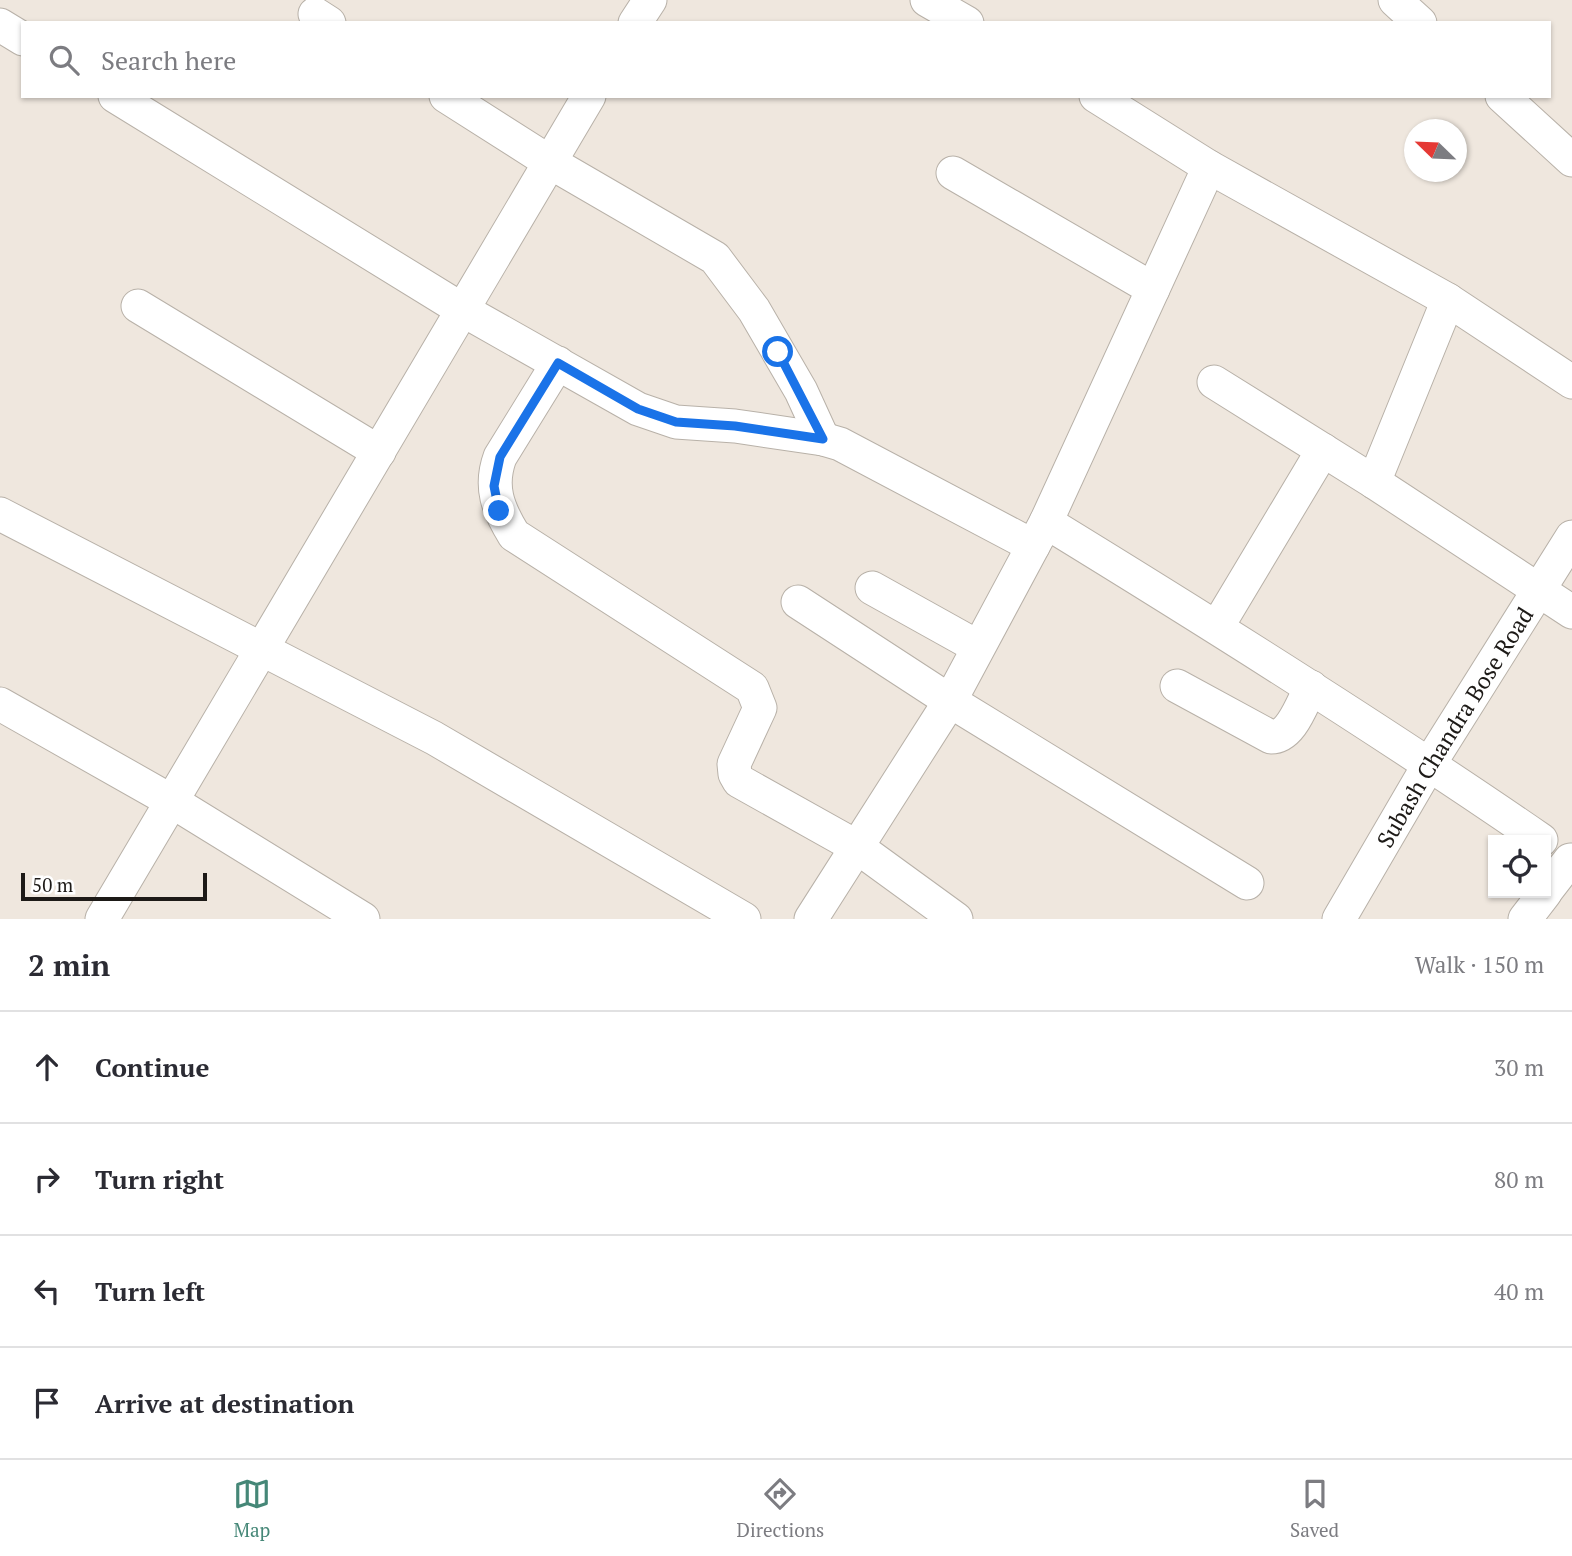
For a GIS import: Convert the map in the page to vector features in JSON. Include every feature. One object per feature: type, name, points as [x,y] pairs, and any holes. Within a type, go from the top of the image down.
[{"type":"street","points":[[636,21],[650,0]]},
{"type":"street","points":[[927,0],[964,21]]},
{"type":"street","points":[[1395,0],[1418,21]]},
{"type":"street","points":[[0,26],[21,38]]},
{"type":"street","points":[[118,98],[461,309],[638,409],[676,422],[735,426],[840,444],[1040,534],[1217,627],[1430,764],[1534,835]]},
{"type":"street","points":[[449,98],[548,161],[715,258],[725,268],[801,391],[823,439]]},
{"type":"street","points":[[103,919],[548,161],[588,98]]},
{"type":"street","points":[[1099,98],[1209,167],[1448,299],[1572,382]]},
{"type":"street","points":[[1504,98],[1572,160]]},
{"type":"street","points":[[811,919],[950,701],[1040,534],[1209,167]]},
{"type":"street","points":[[953,173],[1153,289]]},
{"type":"street","points":[[1374,482],[1448,299]]},
{"type":"street","points":[[138,306],[379,452]]},
{"type":"street","points":[[558,363],[500,457],[495,471],[494,486],[499,511],[509,527],[534,550],[752,688],[758,696],[760,708],[734,764],[739,780],[856,847],[956,919]]},
{"type":"street","points":[[1214,382],[1374,482],[1572,612]]},
{"type":"street","points":[[1217,627],[1323,450]]},
{"type":"street","points":[[0,514],[435,738],[744,919]]},
{"type":"street","name":"Subash Chandra Bose Road","points":[[1339,919],[1430,764],[1572,537]]},
{"type":"street","points":[[872,588],[978,647]]},
{"type":"street","points":[[798,602],[950,701],[1247,883]]},
{"type":"street","points":[[1177,686],[1271,737],[1286,732],[1311,688]]},
{"type":"street","points":[[0,704],[173,802],[363,919]]},
{"type":"street","points":[[1551,880],[1563,855]]},
{"type":"street","points":[[1525,919],[1541,898]]},
{"type":"route","points":[[499,511],[494,486],[500,457],[558,363],[638,409],[676,422],[735,426],[823,439],[801,391],[778,352]]}]
